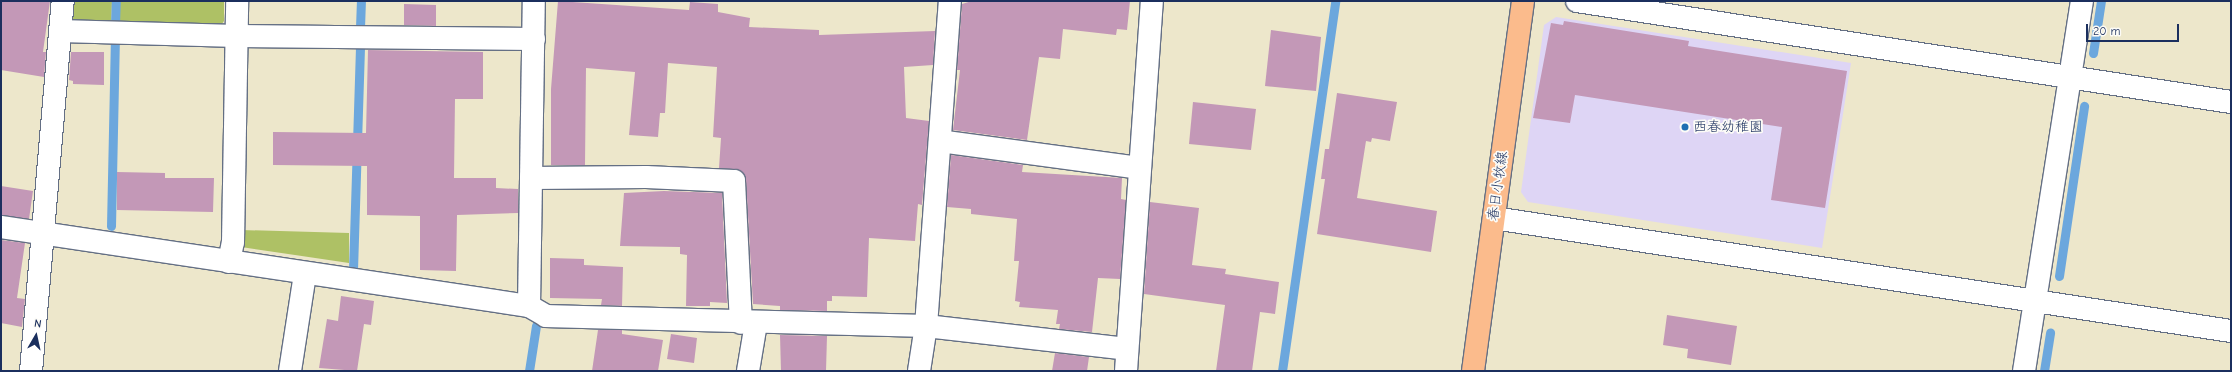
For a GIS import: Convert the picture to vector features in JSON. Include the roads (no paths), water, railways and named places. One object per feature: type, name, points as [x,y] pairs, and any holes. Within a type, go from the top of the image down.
[{"type":"main road","name":"春日小牧線","points":[[1473,371],[1523,1]]},
{"type":"street","points":[[31,371],[63,1]]},
{"type":"street","points":[[229,262],[232,242],[238,1]]},
{"type":"street","points":[[529,306],[534,1]]},
{"type":"street","points":[[919,371],[926,326],[950,1]]},
{"type":"street","points":[[1126,371],[1152,1]]},
{"type":"street","points":[[1577,1],[2231,102]]},
{"type":"street","points":[[2024,371],[2082,1]]},
{"type":"street","points":[[60,31],[237,36],[534,38]]},
{"type":"street","points":[[940,141],[1140,168]]},
{"type":"street","points":[[532,178],[646,177],[734,181],[748,323],[748,371]]},
{"type":"street","points":[[1494,218],[2231,331]]},
{"type":"street","points":[[1,227],[305,274],[529,306],[546,316],[748,323],[926,326],[1127,349]]},
{"type":"street","points":[[290,371],[305,274]]},
{"type":"waterway","points":[[115,24],[116,1]]},
{"type":"waterway","points":[[360,28],[361,1]]},
{"type":"waterway","points":[[1282,371],[1335,1]]},
{"type":"waterway","points":[[2093,53],[2101,1]]},
{"type":"waterway","points":[[111,226],[115,42]]},
{"type":"waterway","points":[[353,270],[360,44]]},
{"type":"waterway","points":[[2059,276],[2084,106]]},
{"type":"waterway","points":[[529,371],[536,326]]},
{"type":"waterway","points":[[2044,371],[2050,332]]},
{"type":"place","name":"西春幼稚園","points":[[1685,127]]}]
